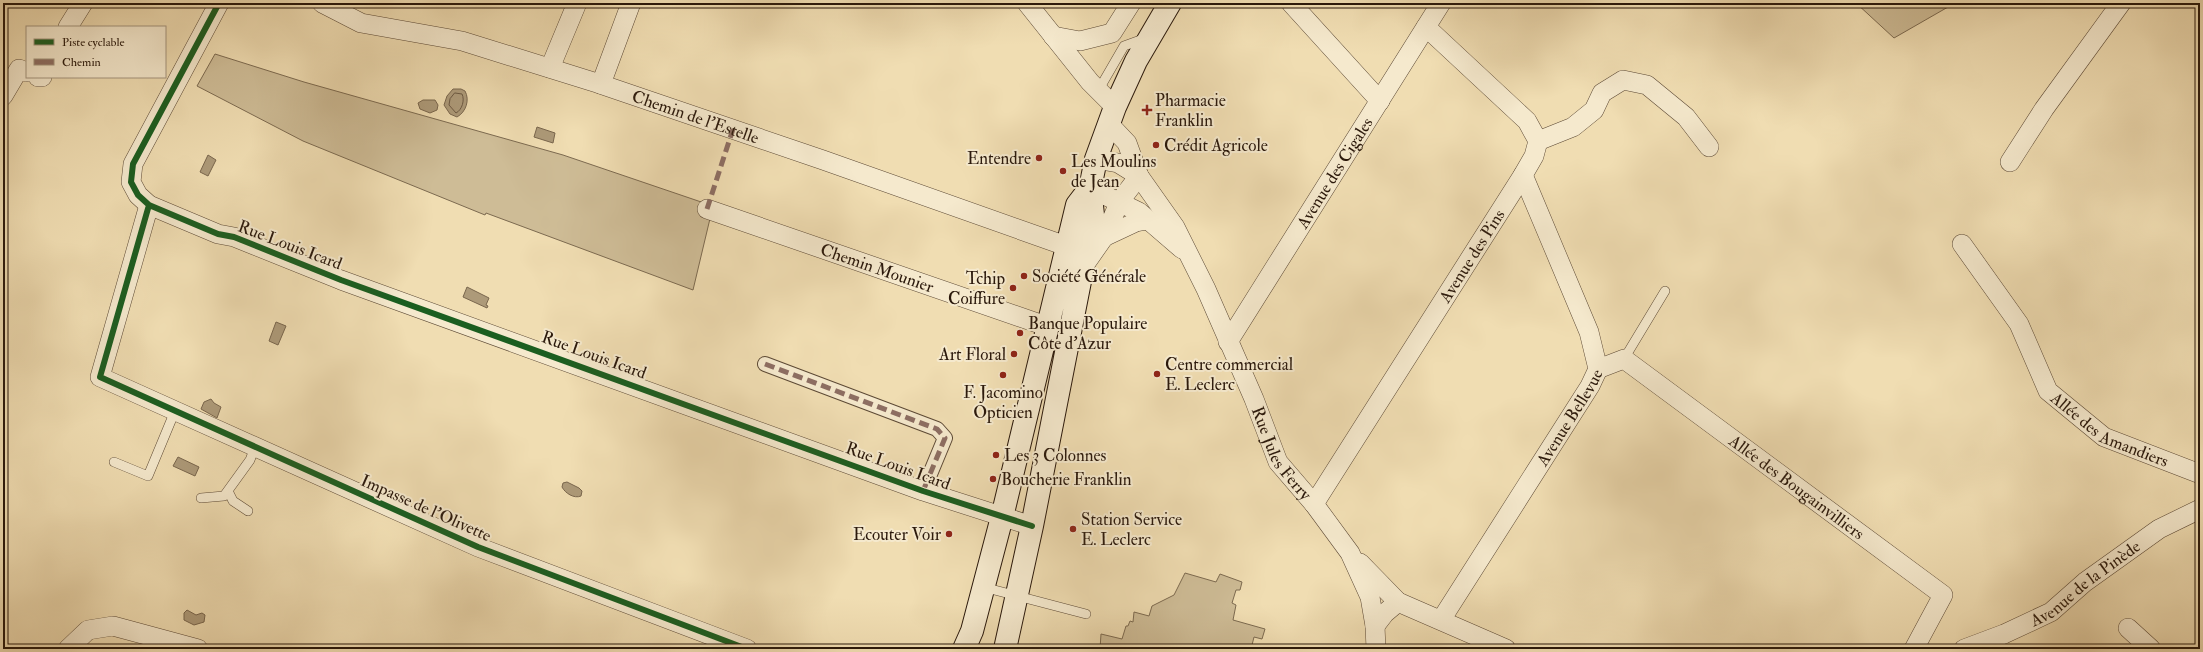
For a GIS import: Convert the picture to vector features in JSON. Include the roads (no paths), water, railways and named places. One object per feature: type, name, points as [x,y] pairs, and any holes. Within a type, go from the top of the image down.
[{"type":"main road","points":[[1005,649],[1032,526],[1093,215],[1090,188],[1096,159],[1131,70],[1170,3]]},
{"type":"main road","points":[[964,649],[972,631],[994,550],[1066,246],[1077,206],[1090,188]]},
{"type":"main road","points":[[994,550],[1025,559]]},
{"type":"street","points":[[69,26],[83,3]]},
{"type":"street","points":[[149,205],[138,195],[131,182],[133,164],[220,3]]},
{"type":"street","name":"Chemin de l'Estelle","points":[[322,3],[361,22],[462,41],[601,84],[823,160],[1066,246]]},
{"type":"street","points":[[550,68],[577,3]]},
{"type":"street","points":[[601,84],[631,3]]},
{"type":"street","name":"Rue Jules Ferry","points":[[1027,3],[1098,91],[1127,143],[1138,176],[1175,227],[1206,289],[1254,399],[1278,462],[1314,504],[1350,553],[1370,597],[1375,626],[1376,649]]},
{"type":"street","points":[[1054,36],[1080,41],[1112,32],[1131,3]]},
{"type":"street","points":[[1291,3],[1380,101]]},
{"type":"street","name":"Avenue des Cigales","points":[[1228,342],[1441,3]]},
{"type":"street","points":[[2010,162],[2044,109],[2121,3]]},
{"type":"street","points":[[1426,27],[1527,122],[1538,141],[1573,127],[1594,110],[1602,94],[1623,80],[1647,85],[1686,117],[1709,146]]},
{"type":"street","points":[[3,96],[19,69],[26,72]]},
{"type":"street","name":"Avenue des Pins","points":[[1314,504],[1523,175],[1534,156],[1538,141]]},
{"type":"street","name":"Rue Jules Ferry","points":[[1096,159],[1118,163],[1138,176]]},
{"type":"street","name":"Avenue Bellevue","points":[[1441,620],[1590,386],[1598,369],[1589,332],[1523,175]]},
{"type":"street","points":[[1082,269],[1104,237],[1120,201],[1138,176]]},
{"type":"street","name":"Rue Jules Ferry","points":[[1090,188],[1120,201],[1140,212],[1147,220],[1187,253]]},
{"type":"street","name":"Impasse de l'Olivette","points":[[149,205],[100,377],[478,547],[747,649]]},
{"type":"street","name":"Rue Louis Icard","points":[[149,205],[218,234],[234,237],[341,280],[924,491],[1032,526]]},
{"type":"street","name":"Chemin Mounier","points":[[707,209],[1046,326]]},
{"type":"street","points":[[1104,237],[1136,222],[1147,220]]},
{"type":"street","name":"Allée des Amandiers","points":[[1962,244],[2019,324],[2048,391],[2104,437],[2200,474]]},
{"type":"street","points":[[1598,369],[1624,359]]},
{"type":"street","name":"Allée des Bougainvilliers","points":[[1624,359],[1943,595],[1914,649]]},
{"type":"street","points":[[765,364],[937,429],[945,438],[924,491]]},
{"type":"street","name":"Avenue de la Pinède","points":[[1964,649],[2004,634],[2051,612],[2085,582],[2159,529],[2200,509]]},
{"type":"street","points":[[1350,553],[1398,602],[1506,649]]},
{"type":"street","points":[[1375,626],[1385,613],[1398,602]]},
{"type":"street","points":[[68,649],[88,630],[113,626],[198,649]]},
{"type":"street","points":[[2128,628],[2151,649]]},
{"type":"lane","points":[[1098,91],[1124,46],[1151,36]]},
{"type":"lane","points":[[1624,359],[1665,291]]},
{"type":"lane","points":[[114,462],[148,476],[175,411]]},
{"type":"lane","points":[[201,498],[216,498],[224,496],[250,460],[255,447]]},
{"type":"lane","points":[[228,491],[233,501],[248,511]]},
{"type":"lane","points":[[983,587],[1086,614]]},
{"type":"water","points":[[453,89],[461,89],[465,91],[467,98],[465,109],[457,117],[450,114],[444,105],[447,96]]},
{"type":"water","points":[[423,100],[435,100],[438,105],[437,110],[430,113],[420,109],[418,103]]},
{"type":"water","points":[[537,127],[555,133],[553,143],[534,137]]},
{"type":"water","points":[[208,155],[216,160],[208,176],[200,172]]},
{"type":"water","points":[[467,287],[489,298],[486,305],[488,306],[487,308],[463,297]]},
{"type":"water","points":[[276,322],[286,326],[278,345],[269,341]]},
{"type":"water","points":[[211,399],[214,403],[221,407],[217,418],[201,409],[204,402]]},
{"type":"water","points":[[178,457],[199,467],[195,476],[173,466]]},
{"type":"water","points":[[567,482],[582,491],[581,496],[576,497],[565,491],[562,487],[563,483]]},
{"type":"water","points":[[187,610],[196,615],[202,613],[205,615],[204,622],[194,625],[184,620],[184,613]]},
{"type":"place","name":"Pharmacie Franklin","points":[[1147,110]]},
{"type":"place","name":"Crédit Agricole","points":[[1156,145]]},
{"type":"place","name":"Entendre","points":[[1039,158]]},
{"type":"place","name":"Les Moulins de Jean","points":[[1063,171]]},
{"type":"place","name":"Société Générale","points":[[1024,276]]},
{"type":"place","name":"Tchip Coiffure","points":[[1013,288]]},
{"type":"place","name":"Banque Populaire Côte d'Azur","points":[[1020,333]]},
{"type":"place","name":"Art Floral","points":[[1014,354]]},
{"type":"place","name":"Centre commercial E. Leclerc","points":[[1157,374]]},
{"type":"place","name":"F. Jacomino Opticien","points":[[1003,375]]},
{"type":"place","name":"Les 3 Colonnes","points":[[996,455]]},
{"type":"place","name":"Boucherie Franklin","points":[[993,479]]},
{"type":"place","name":"Station Service E. Leclerc","points":[[1073,529]]},
{"type":"place","name":"Ecouter Voir","points":[[949,534]]}]
